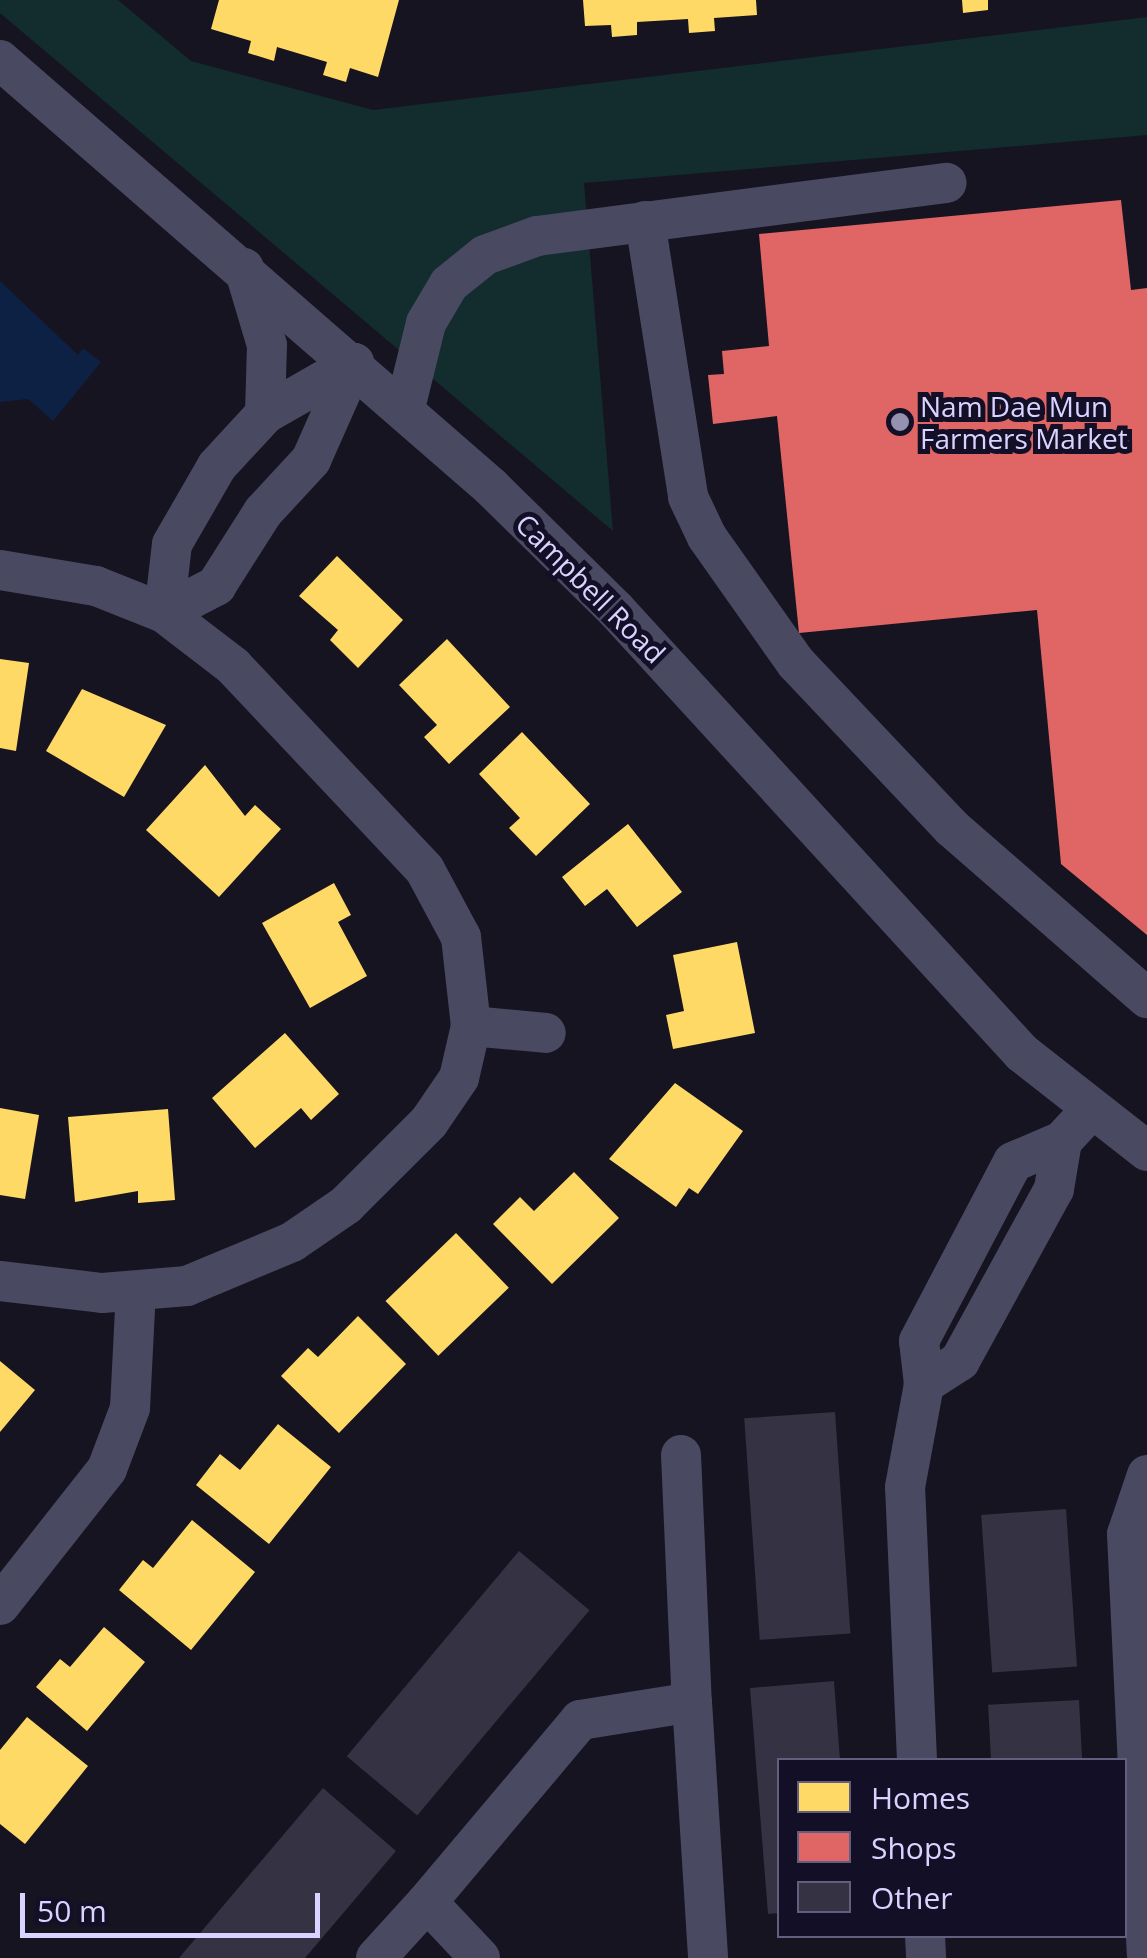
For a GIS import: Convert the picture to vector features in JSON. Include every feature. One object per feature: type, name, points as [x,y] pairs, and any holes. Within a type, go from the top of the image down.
[{"type":"street","name":"Campbell Road","points":[[0,60],[405,408],[616,610],[1022,1053],[1075,1127],[1147,1151]]},
{"type":"street","points":[[405,408],[426,323],[450,284],[485,256],[537,236],[947,183]]},
{"type":"street","points":[[645,221],[688,497],[707,537],[796,662],[952,828],[1147,998]]},
{"type":"street","points":[[242,264],[266,345],[265,414]]},
{"type":"street","points":[[164,613],[172,544],[217,466],[265,414],[354,363]]},
{"type":"street","points":[[164,613],[216,586],[263,512],[311,460],[354,363]]},
{"type":"street","points":[[0,570],[96,586],[164,613],[233,666],[425,870],[461,937],[471,1026],[459,1078],[429,1122],[346,1206],[229,1273],[136,1291],[0,1280]]},
{"type":"street","points":[[471,1026],[546,1032]]},
{"type":"street","points":[[917,1758],[905,1488],[924,1384],[919,1341],[1013,1162],[1075,1127]]},
{"type":"street","points":[[0,1606],[107,1469],[130,1408],[136,1291]]},
{"type":"street","points":[[681,1455],[708,1958]]},
{"type":"street","points":[[1147,1475],[1127,1534],[1147,1954]]},
{"type":"street","points":[[376,1958],[428,1902],[580,1720],[692,1702]]},
{"type":"street","points":[[428,1902],[480,1958]]},
{"type":"green space","points":[[0,0],[118,0],[191,61],[373,110],[1147,17],[1147,135],[584,183],[613,531],[0,13]]},
{"type":"water","points":[[0,281],[78,355],[83,348],[101,362],[53,421],[28,399],[0,402]]},
{"type":"building: Homes","points":[[219,0],[399,0],[378,77],[350,68],[346,82],[323,75],[327,62],[277,47],[274,61],[248,53],[251,41],[211,29]]},
{"type":"building: Homes","points":[[583,0],[756,0],[757,15],[714,18],[715,31],[689,33],[688,19],[637,22],[637,35],[612,37],[611,25],[585,26]]},
{"type":"building: Homes","points":[[962,0],[988,0],[988,10],[963,13]]},
{"type":"building: Homes","points":[[337,556],[403,620],[358,668],[330,640],[338,630],[299,596]]},
{"type":"building: Homes","points":[[447,639],[510,707],[449,764],[424,737],[437,725],[399,685]]},
{"type":"building: Homes","points":[[0,659],[29,663],[16,751],[0,748]]},
{"type":"building: Homes","points":[[82,689],[166,725],[124,797],[46,751]]},
{"type":"building: Homes","points":[[522,732],[590,804],[536,856],[509,828],[520,818],[479,774]]},
{"type":"building: Homes","points":[[205,765],[245,816],[255,805],[281,829],[219,897],[146,830]]},
{"type":"building: Homes","points":[[628,824],[682,892],[637,927],[607,889],[585,906],[562,877]]},
{"type":"building: Homes","points":[[334,883],[351,915],[338,922],[367,976],[310,1008],[262,923]]},
{"type":"building: Homes","points":[[737,942],[755,1033],[673,1049],[666,1015],[684,1011],[673,955]]},
{"type":"building: Homes","points":[[285,1033],[339,1094],[311,1120],[301,1108],[255,1148],[212,1098]]},
{"type":"building: Homes","points":[[675,1083],[743,1131],[698,1194],[689,1188],[676,1207],[609,1159]]},
{"type":"building: Homes","points":[[0,1108],[39,1115],[25,1199],[0,1195]]},
{"type":"building: Homes","points":[[168,1109],[175,1200],[138,1203],[138,1191],[75,1202],[68,1117]]},
{"type":"building: Homes","points":[[574,1172],[619,1218],[552,1284],[493,1224],[520,1197],[534,1211]]},
{"type":"building: Homes","points":[[456,1233],[509,1288],[438,1356],[386,1301]]},
{"type":"building: Homes","points":[[358,1316],[406,1364],[339,1433],[281,1376],[308,1348],[318,1357]]},
{"type":"building: Homes","points":[[0,1361],[35,1390],[0,1432]]},
{"type":"building: Homes","points":[[278,1424],[331,1467],[269,1544],[196,1485],[220,1454],[240,1470]]},
{"type":"building: Homes","points":[[192,1520],[255,1572],[191,1650],[119,1590],[143,1560],[153,1568]]},
{"type":"building: Homes","points":[[104,1627],[145,1662],[87,1731],[36,1687],[60,1659],[70,1667]]},
{"type":"building: Homes","points":[[27,1717],[88,1766],[25,1844],[0,1824],[0,1750]]},
{"type":"building: Shops","points":[[1121,200],[1131,290],[1147,288],[1147,935],[1061,864],[1037,610],[799,633],[777,416],[713,424],[708,375],[724,374],[722,351],[769,346],[759,234]]},
{"type":"building: Other","points":[[835,1412],[850,1633],[760,1640],[744,1418]]},
{"type":"building: Other","points":[[1066,1509],[1077,1667],[992,1673],[981,1515]]},
{"type":"building: Other","points":[[519,1551],[589,1610],[417,1815],[347,1756]]},
{"type":"building: Other","points":[[834,1681],[840,1758],[777,1758],[777,1913],[768,1914],[750,1688]]},
{"type":"building: Other","points":[[1079,1700],[1082,1758],[991,1758],[988,1705]]},
{"type":"building: Other","points":[[323,1788],[396,1851],[305,1958],[179,1958]]},
{"type":"place","name":"Nam Dae Mun Farmers Market","points":[[900,422]]}]
